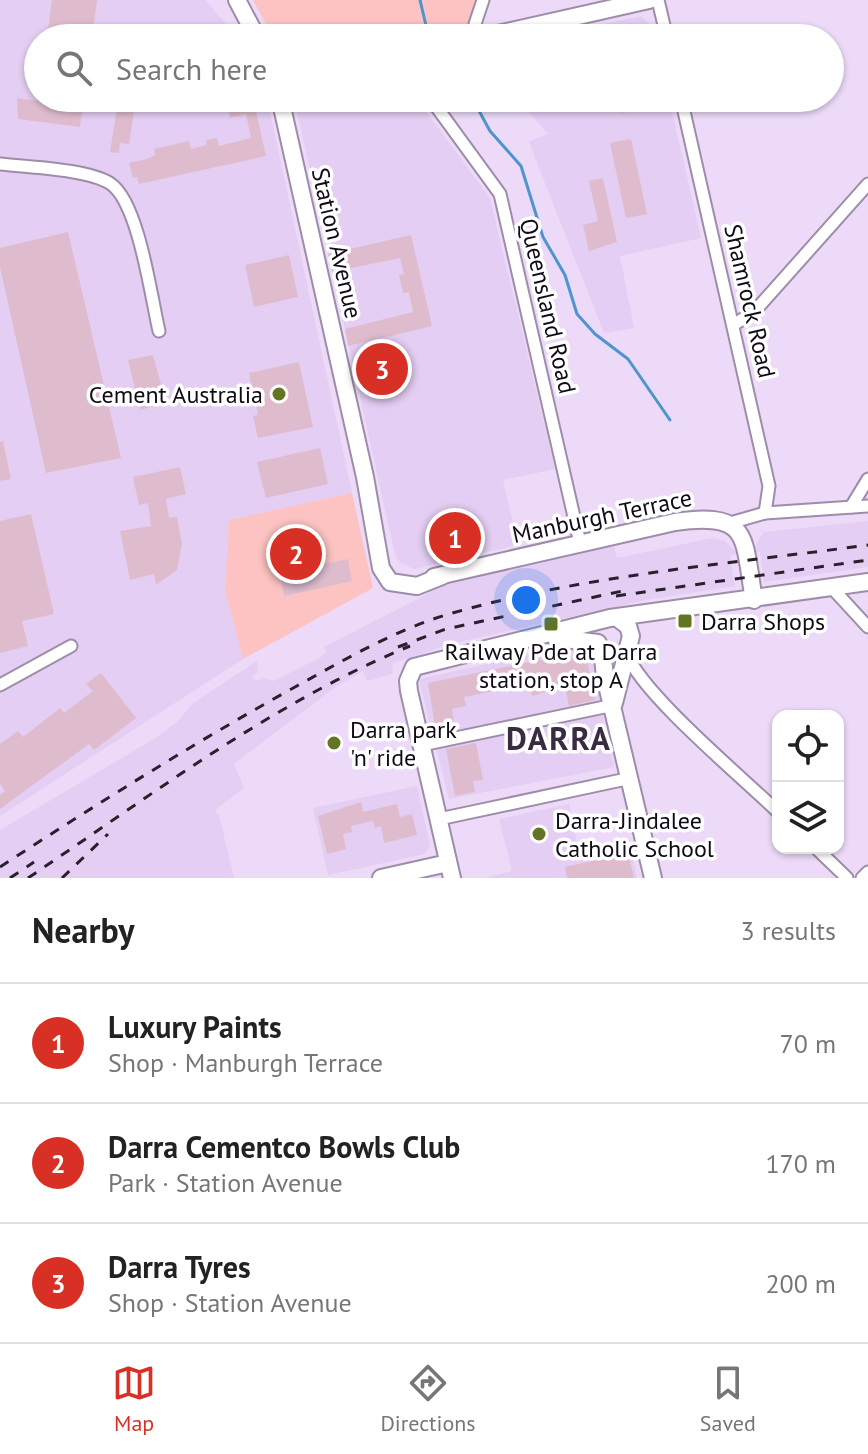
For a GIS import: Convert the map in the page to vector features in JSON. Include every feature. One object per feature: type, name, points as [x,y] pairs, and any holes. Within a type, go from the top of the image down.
[{"type":"street","points":[[237,0],[250,24]]},
{"type":"street","points":[[475,24],[483,0]]},
{"type":"street","points":[[541,24],[649,0]]},
{"type":"street","points":[[658,0],[664,24]]},
{"type":"street","name":"Station Avenue","points":[[283,112],[385,577],[404,582]]},
{"type":"street","name":"Queensland Road","points":[[440,112],[500,194],[580,543]]},
{"type":"street","name":"Shamrock Road","points":[[684,112],[769,486],[765,513]]},
{"type":"street","points":[[0,164],[93,177],[111,184],[123,198],[131,216],[159,331]]},
{"type":"street","points":[[733,325],[754,312],[868,184]]},
{"type":"street","points":[[851,507],[868,479]]},
{"type":"street","name":"Manburgh Terrace","points":[[404,582],[700,518],[730,523],[765,513],[868,506]]},
{"type":"street","points":[[730,523],[743,541],[754,600]]},
{"type":"street","points":[[539,636],[600,646],[612,653],[626,637],[657,618],[868,582]]},
{"type":"street","points":[[833,589],[868,627]]},
{"type":"street","points":[[381,878],[450,871],[409,691],[410,673],[424,662],[601,623],[610,618],[626,637],[636,673],[772,806]]},
{"type":"street","points":[[601,623],[596,633],[612,678],[614,705],[653,878]]},
{"type":"street","points":[[612,678],[626,637]]},
{"type":"street","points":[[0,685],[71,646]]},
{"type":"street","points":[[612,678],[635,683],[661,699]]},
{"type":"street","points":[[422,745],[614,705]]},
{"type":"street","points":[[439,819],[631,778]]},
{"type":"street","points":[[822,854],[847,878]]},
{"type":"street","points":[[862,878],[868,872]]},
{"type":"shaded area","points":[[0,0],[205,0],[226,24],[24,24],[24,112],[270,112],[352,493],[229,520],[225,590],[243,659],[0,816]]},
{"type":"shaded area","points":[[253,0],[478,0],[468,24],[266,24]]},
{"type":"shaded area","points":[[641,16],[650,24],[604,24]]},
{"type":"shaded area","points":[[297,112],[426,112],[490,198],[555,469],[503,480],[518,545],[414,569],[399,562]]},
{"type":"shaded area","points":[[529,112],[672,112],[701,238],[620,256],[634,328],[604,333],[529,142],[548,134]]},
{"type":"shaded area","points":[[352,493],[373,588],[243,659],[225,590],[229,520]]},
{"type":"shaded area","points":[[868,521],[868,567],[764,582],[760,552],[751,552],[764,532]]},
{"type":"shaded area","points":[[713,538],[725,541],[738,554],[730,556],[735,586],[646,600],[454,643],[393,663],[392,674],[367,681],[363,671],[334,688],[234,764],[244,788],[215,810],[219,815],[234,878],[0,878],[0,830],[154,739],[178,721],[192,704],[257,661],[258,672],[252,676],[256,681],[262,678],[274,681],[321,657],[327,652],[324,647],[443,586],[614,546],[617,558]]},
{"type":"shaded area","points":[[581,648],[590,653],[602,703],[433,738],[419,679],[555,649]]},
{"type":"shaded area","points":[[602,712],[614,767],[449,799],[436,747]]},
{"type":"shaded area","points":[[417,786],[430,845],[425,854],[328,875],[313,808]]},
{"type":"shaded area","name":"Darra-Jindalee Catholic School","points":[[569,804],[580,859],[631,850],[637,878],[485,878],[512,871],[499,819]]},
{"type":"building","points":[[52,0],[97,0],[94,24],[49,24]]},
{"type":"building","points":[[17,98],[24,99],[24,112],[82,112],[80,127],[18,119]]},
{"type":"building","points":[[116,112],[134,112],[129,144],[120,143],[119,153],[110,152]]},
{"type":"building","points":[[229,112],[256,112],[266,156],[139,184],[137,177],[133,178],[129,163],[155,155],[154,149],[189,141],[191,149],[207,145],[206,140],[217,138],[219,146],[251,138],[246,114],[230,118]]},
{"type":"building","points":[[631,139],[647,214],[626,218],[610,143]]},
{"type":"building","points":[[603,178],[617,242],[589,251],[583,225],[598,221],[589,181]]},
{"type":"building","points":[[68,232],[121,458],[46,473],[0,267],[0,248]]},
{"type":"building","points":[[411,235],[432,326],[348,346],[345,329],[413,312],[409,292],[403,293],[399,275],[404,274],[400,258],[332,272],[328,254]]},
{"type":"building","points":[[289,255],[298,297],[254,307],[245,265]]},
{"type":"building","points":[[153,355],[166,403],[140,410],[128,360]]},
{"type":"building","name":"Cement Australia","points":[[299,362],[313,427],[258,438],[253,416],[258,415],[249,373]]},
{"type":"building","points":[[3,441],[11,479],[0,481],[0,442]]},
{"type":"building","points":[[320,448],[328,484],[266,498],[257,462]]},
{"type":"building","points":[[180,467],[186,494],[166,499],[169,518],[177,517],[182,544],[177,570],[156,585],[154,574],[130,580],[120,531],[151,526],[148,503],[139,505],[133,477]]},
{"type":"building","points":[[31,514],[54,614],[22,621],[28,646],[0,653],[0,521]]},
{"type":"building","points":[[348,559],[352,581],[284,596],[280,573]]},
{"type":"building","points":[[586,655],[595,700],[569,706],[565,686],[532,696],[529,684],[464,697],[466,706],[452,709],[454,722],[435,726],[428,683],[559,656],[560,660]]},
{"type":"building","points":[[101,673],[136,718],[94,750],[89,744],[0,809],[0,795],[5,791],[0,783],[0,744],[18,731],[23,737],[60,708],[64,713],[93,691],[86,684]]},
{"type":"building","points":[[476,743],[483,780],[473,781],[475,792],[455,796],[446,749]]},
{"type":"building","points":[[361,802],[363,812],[397,804],[400,817],[412,814],[417,835],[384,843],[381,826],[375,828],[373,821],[351,826],[352,832],[343,834],[346,849],[327,854],[318,816]]},
{"type":"building","points":[[628,853],[634,878],[567,878],[565,867]]},
{"type":"waterway","points":[[420,0],[426,24]]},
{"type":"waterway","points":[[480,112],[490,131],[521,166],[543,237],[565,275],[577,314],[595,334],[628,359],[670,420]]},
{"type":"railway","points":[[0,867],[257,708],[409,628],[449,614],[552,589],[868,545]]},
{"type":"railway","points":[[616,596],[868,560]]},
{"type":"railway","points":[[398,647],[446,629],[627,590]]},
{"type":"railway","points":[[28,878],[261,723],[359,669],[410,646]]},
{"type":"railway","points":[[62,878],[108,834]]},
{"type":"railway","points":[[10,878],[34,862]]},
{"type":"place","name":"Darra Tyres","points":[[382,369]]},
{"type":"place","name":"Cement Australia","points":[[279,394]]},
{"type":"place","name":"Luxury Paints","points":[[455,538]]},
{"type":"place","name":"Darra Cementco Bowls Club","points":[[296,554]]},
{"type":"place","name":"Darra Shops","points":[[685,621]]},
{"type":"place","name":"Railway Pde at Darra station, stop A","points":[[551,624]]},
{"type":"place","name":"Darra park 'n' ride","points":[[334,743]]},
{"type":"place","name":"Darra-Jindalee Catholic School","points":[[539,834]]},
{"type":"district","name":"DARRA","points":[[559,738]]}]
